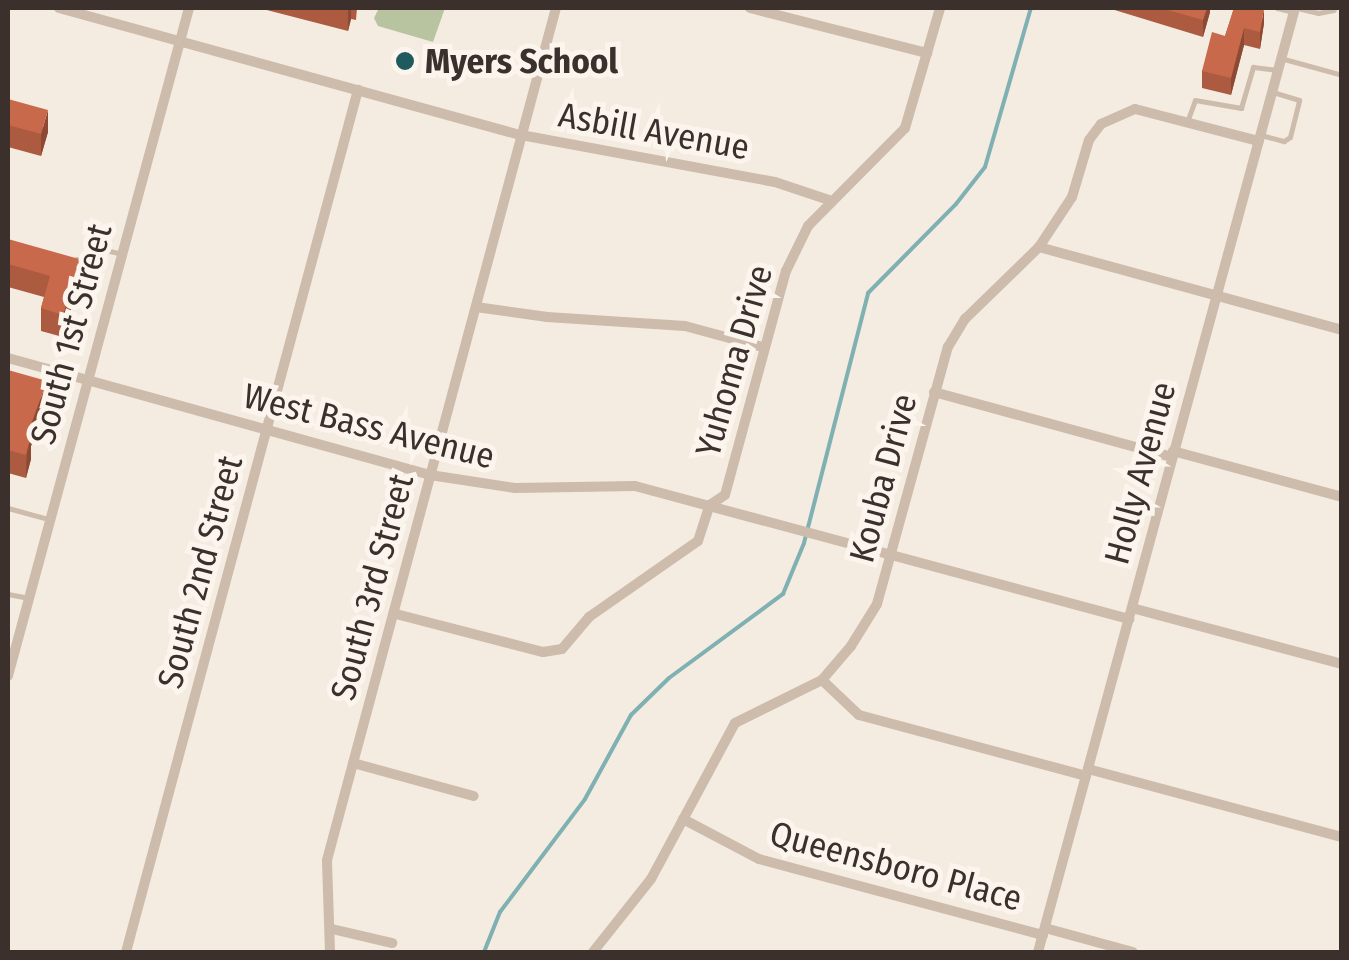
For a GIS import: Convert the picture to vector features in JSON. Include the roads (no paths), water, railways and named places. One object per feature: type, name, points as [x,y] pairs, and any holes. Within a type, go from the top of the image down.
[{"type":"street","name":"Asbill Avenue","points":[[59,8],[522,135],[775,182],[832,202]]},
{"type":"street","name":"South 1st Street","points":[[8,676],[189,8]]},
{"type":"street","name":"South 3rd Street","points":[[330,952],[327,860],[556,8]]},
{"type":"street","points":[[750,8],[927,52]]},
{"type":"street","name":"Yuhoma Drive","points":[[396,614],[544,652],[562,649],[589,617],[698,541],[710,505],[724,496],[786,271],[808,226],[905,128],[940,8]]},
{"type":"street","name":"Holly Avenue","points":[[1038,952],[1295,9]]},
{"type":"street","name":"South 2nd Street","points":[[126,952],[358,90]]},
{"type":"street","name":"Kouba Drive","points":[[593,952],[651,878],[735,723],[822,680],[851,646],[877,604],[948,347],[965,318],[1039,247],[1072,196],[1089,140],[1101,124],[1135,109],[1260,138]]},
{"type":"street","points":[[1039,247],[1342,330]]},
{"type":"street","points":[[476,307],[547,317],[685,326],[763,347]]},
{"type":"street","name":"West Bass Avenue","points":[[8,358],[430,475],[515,488],[636,486],[890,555],[1342,664]]},
{"type":"street","points":[[934,392],[1342,497]]},
{"type":"street","points":[[822,680],[859,715],[1342,837]]},
{"type":"street","points":[[353,763],[474,796]]},
{"type":"street","name":"Queensboro Place","points":[[683,819],[759,859],[1133,952]]},
{"type":"street","points":[[332,929],[392,943]]},
{"type":"lane","points":[[1276,8],[1318,13],[1337,10]]},
{"type":"lane","points":[[1187,122],[1194,100],[1241,108],[1250,73],[1256,66],[1279,64],[1342,75]]},
{"type":"lane","points":[[1260,138],[1284,141],[1290,137],[1299,100],[1273,92]]},
{"type":"lane","points":[[62,256],[97,266],[106,250],[122,254]]},
{"type":"lane","points":[[8,508],[50,520]]},
{"type":"lane","points":[[8,594],[28,598]]},
{"type":"waterway","points":[[484,952],[500,912],[585,799],[631,715],[669,678],[783,594],[804,543],[868,293],[956,204],[985,167],[1031,8]]},
{"type":"place","name":"Myers School","points":[[405,61]]}]
